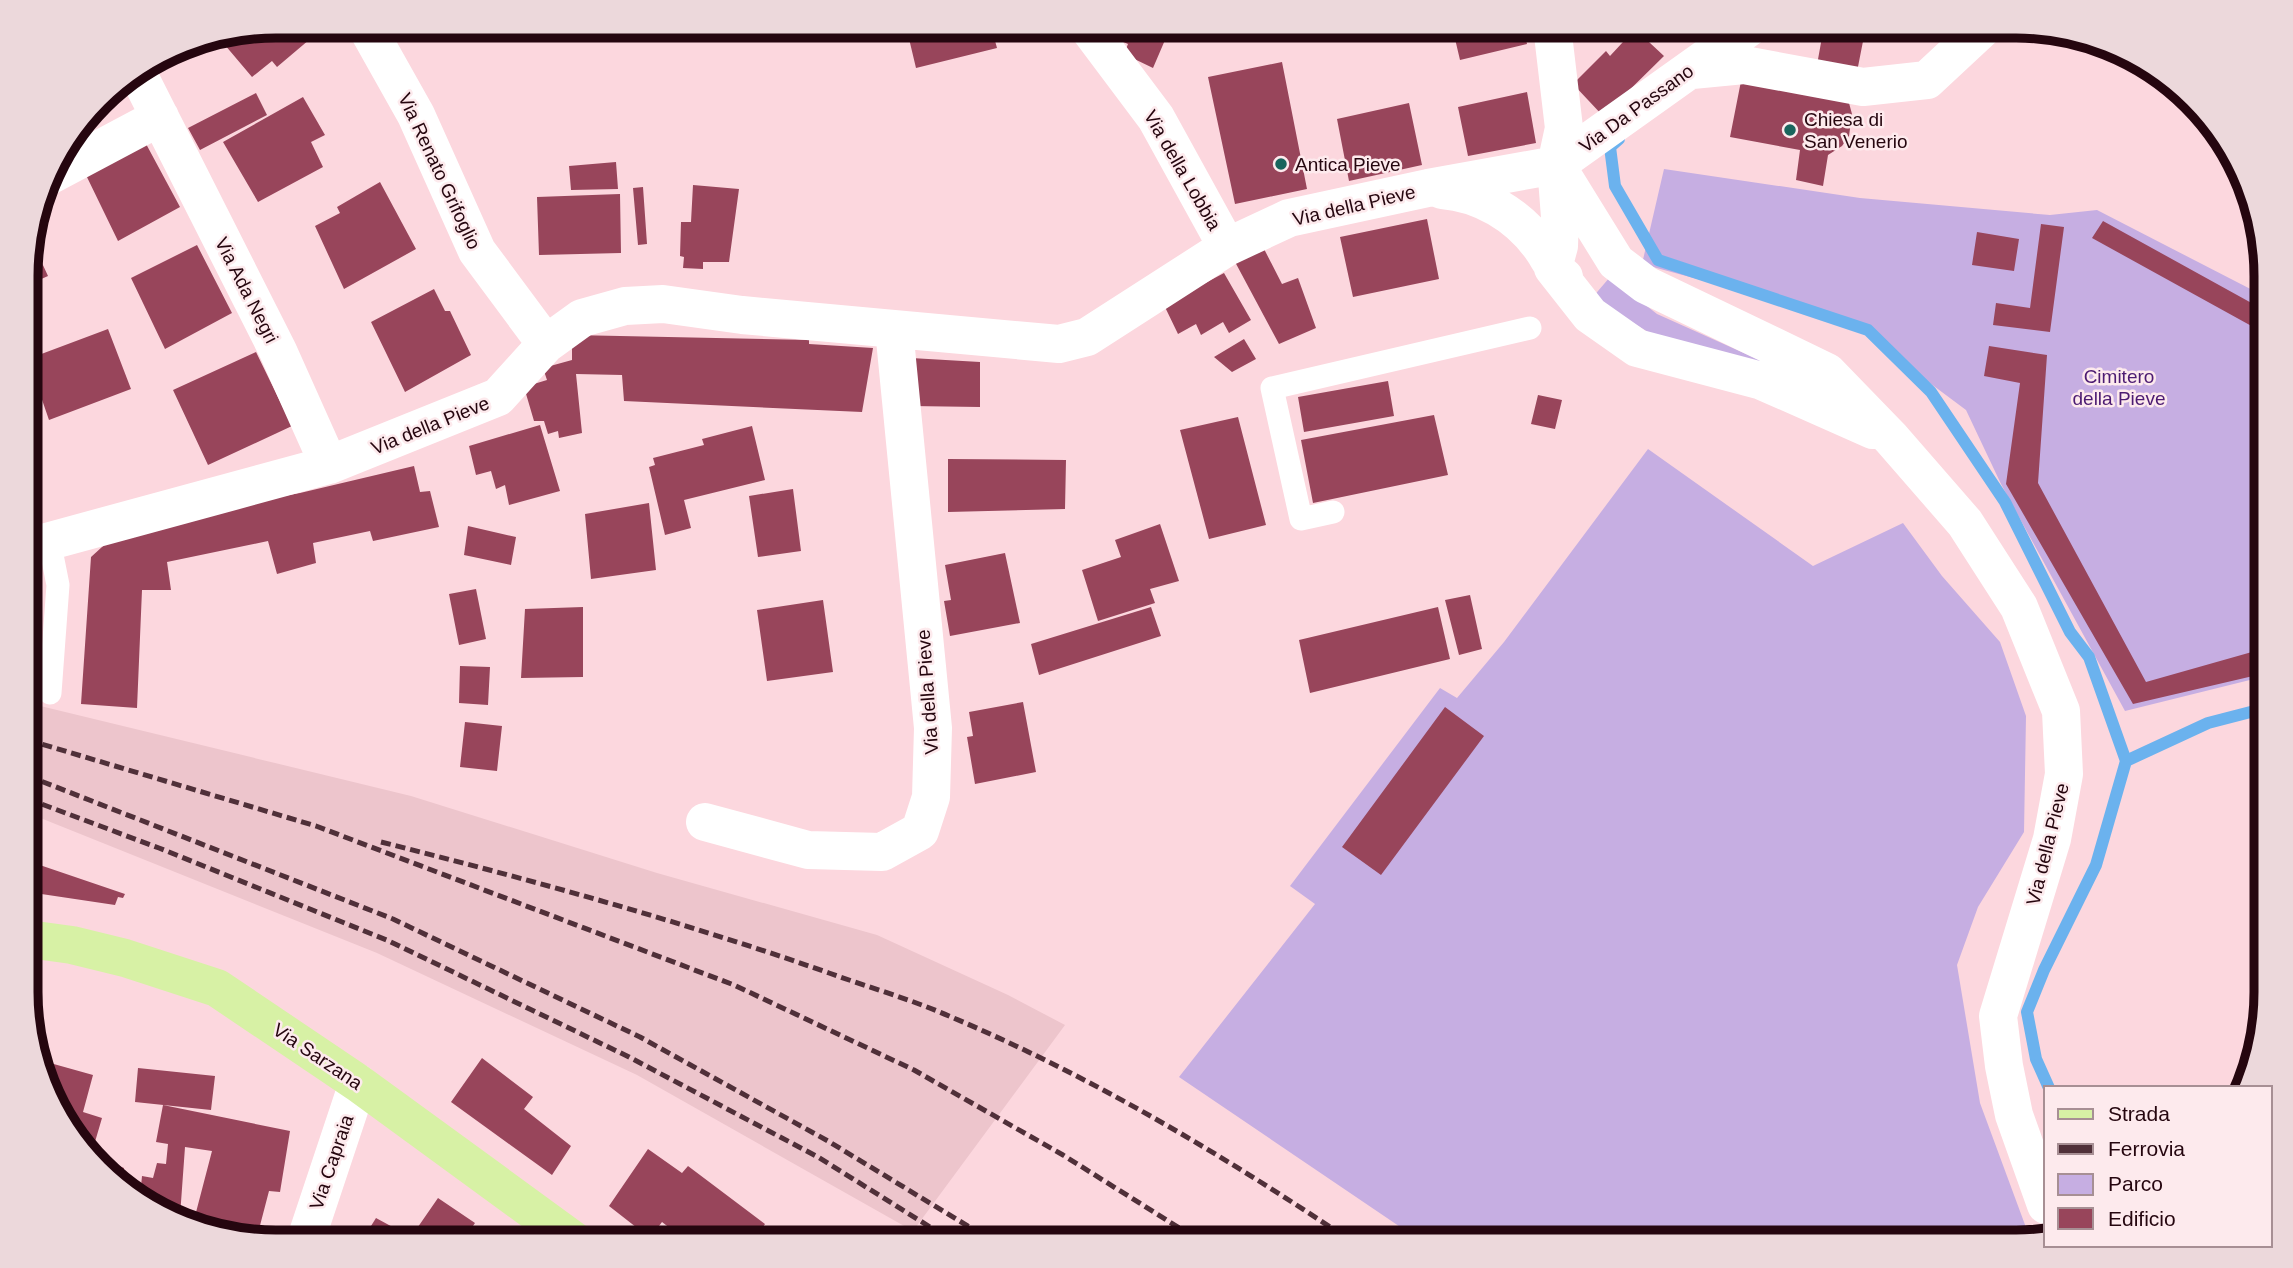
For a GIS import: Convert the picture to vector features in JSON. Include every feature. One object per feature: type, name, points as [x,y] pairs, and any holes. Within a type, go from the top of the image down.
[{"type":"main road","name":"Via Sarzana","points":[[38,941],[125,958],[217,988],[358,1083],[559,1230]]},
{"type":"street","points":[[1553,38],[1564,128],[1556,165],[1560,226],[1559,246],[1553,268],[1563,277],[1576,281],[1589,278],[1599,270],[1605,258],[1604,245]]},
{"type":"street","name":"Via Da Passano","points":[[1556,165],[1734,38]]},
{"type":"street","points":[[1689,70],[1744,65],[1863,87],[1927,80],[1972,38]]},
{"type":"street","name":"Via Renato Grifoglio","points":[[373,39],[416,115],[477,251],[545,344]]},
{"type":"street","name":"Via della Lobbia","points":[[1096,39],[1156,118],[1227,247]]},
{"type":"street","name":"Via Ada Negri","points":[[142,81],[278,351],[330,465]]},
{"type":"street","points":[[66,167],[160,117]]},
{"type":"street","name":"Via della Pieve","points":[[39,543],[330,465],[498,397],[545,344],[582,318],[625,306],[663,304],[1059,344],[1087,337],[1227,247],[1289,218],[1428,188],[1556,165],[1616,262],[1646,285],[1827,372],[1891,438],[1965,523],[2019,607],[2061,711],[2064,774],[2052,839],[1998,1016],[2014,1115],[2044,1199]]},
{"type":"street","name":"Via della Pieve","points":[[1428,188],[1454,191],[1502,210],[1540,246],[1553,268],[1590,315],[1637,348],[1762,381],[1891,438]]},
{"type":"street","name":"Via della Pieve","points":[[705,822],[808,850],[882,852],[920,831],[931,797],[933,728],[894,329]]},
{"type":"street","name":"Via Capraia","points":[[309,1230],[358,1083]]},
{"type":"lane","points":[[1333,512],[1301,519],[1272,388],[1530,328]]},
{"type":"lane","points":[[39,543],[58,585],[50,693]]},
{"type":"shaded area","points":[[38,705],[411,796],[657,873],[877,935],[1008,995],[1065,1025],[914,1230],[911,1230],[637,1075],[377,953],[38,817]]},
{"type":"green space","name":"Cimitero della Pieve","points":[[1664,169],[1860,198],[2050,215],[2097,210],[2254,291],[2254,679],[2125,711],[2001,484],[1966,410],[1844,319],[1642,264]]},
{"type":"green space","points":[[1610,277],[1657,314],[1815,385],[1676,349],[1592,298]]},
{"type":"green space","points":[[1648,449],[1813,566],[1903,523],[1942,576],[2000,642],[2026,716],[2024,832],[1978,907],[1957,965],[1980,1103],[2027,1229],[1404,1229],[1179,1077],[1315,904],[1290,886],[1440,688],[1457,698],[1504,642]]},
{"type":"building","points":[[1166,38],[1153,68],[1124,54],[1128,44],[1116,39]]},
{"type":"building","points":[[1455,38],[1526,38],[1527,44],[1460,60]]},
{"type":"building","points":[[1626,38],[1645,38],[1664,56],[1603,116],[1573,84],[1606,51],[1610,56]]},
{"type":"building","points":[[1822,38],[1864,38],[1855,82],[1815,76]]},
{"type":"building","points":[[261,39],[310,39],[277,67],[272,61],[252,77],[224,44]]},
{"type":"building","points":[[909,39],[994,39],[997,48],[916,68]]},
{"type":"building","points":[[1282,62],[1307,189],[1235,204],[1208,77]]},
{"type":"building","name":"Chiesa di San Venerio","points":[[1742,76],[1849,103],[1852,114],[1849,136],[1842,146],[1828,155],[1823,186],[1796,180],[1800,150],[1730,137]]},
{"type":"building","points":[[1527,92],[1536,143],[1468,156],[1458,107]]},
{"type":"building","points":[[256,93],[267,115],[200,150],[188,128]]},
{"type":"building","points":[[303,97],[325,135],[311,142],[323,167],[258,202],[223,142]]},
{"type":"building","points":[[1409,103],[1422,165],[1349,181],[1337,119]]},
{"type":"building","points":[[145,142],[180,207],[118,241],[85,173]]},
{"type":"building","points":[[616,162],[618,189],[571,190],[569,166]]},
{"type":"building","points":[[380,182],[416,249],[344,289],[315,226],[340,213],[337,207]]},
{"type":"building","points":[[693,185],[739,189],[729,262],[703,262],[703,269],[683,268],[684,257],[680,256],[681,222],[691,222]]},
{"type":"building","points":[[643,187],[647,244],[638,245],[633,188]]},
{"type":"building","points":[[620,194],[621,253],[539,255],[537,197]]},
{"type":"building","points":[[1427,219],[1439,279],[1353,297],[1340,237]]},
{"type":"building","points":[[2103,221],[2254,304],[2254,327],[2092,238]]},
{"type":"building","points":[[2041,224],[2064,227],[2050,332],[1993,325],[1996,303],[2030,308]]},
{"type":"building","points":[[1977,232],[2019,239],[2014,271],[1972,265]]},
{"type":"building","points":[[197,245],[232,313],[165,349],[131,278]]},
{"type":"building","points":[[1262,245],[1282,284],[1298,278],[1316,328],[1279,344],[1234,260]]},
{"type":"building","points":[[40,258],[48,276],[38,280]]},
{"type":"building","points":[[1224,273],[1251,320],[1229,333],[1223,322],[1201,335],[1196,324],[1178,334],[1164,305]]},
{"type":"building","points":[[434,289],[445,311],[450,311],[471,355],[405,392],[371,322]]},
{"type":"building","points":[[108,329],[131,389],[49,420],[38,388],[38,355]]},
{"type":"building","points":[[572,335],[809,340],[809,344],[873,348],[862,412],[624,401],[622,375],[576,374],[582,433],[559,438],[558,431],[548,434],[544,421],[534,421],[524,387],[547,380],[543,368],[572,360]]},
{"type":"building","points":[[1244,339],[1256,359],[1232,372],[1214,357]]},
{"type":"building","points":[[1989,346],[2047,355],[2038,483],[2146,682],[2254,651],[2254,676],[2133,704],[2006,484],[2020,383],[1984,376]]},
{"type":"building","points":[[256,352],[292,426],[208,465],[173,390]]},
{"type":"building","points":[[911,358],[980,362],[980,407],[911,406]]},
{"type":"building","points":[[1388,381],[1394,416],[1304,432],[1298,397]]},
{"type":"building","points":[[1538,395],[1562,400],[1555,429],[1531,424]]},
{"type":"building","points":[[1434,415],[1448,475],[1313,503],[1301,440]]},
{"type":"building","points":[[1238,417],[1266,525],[1209,539],[1180,430]]},
{"type":"building","points":[[540,425],[560,491],[509,505],[505,485],[496,489],[491,471],[476,475],[469,446]]},
{"type":"building","points":[[752,426],[765,480],[684,500],[691,528],[665,535],[649,467],[655,465],[653,458],[704,445],[702,439]]},
{"type":"building","points":[[948,459],[1066,460],[1065,509],[948,512]]},
{"type":"building","points":[[414,466],[420,492],[430,491],[439,527],[373,541],[370,531],[313,543],[316,563],[277,574],[268,541],[167,562],[171,590],[142,590],[137,708],[81,704],[91,557],[113,537],[235,505],[300,493]]},
{"type":"building","points":[[793,489],[801,551],[758,557],[749,496]]},
{"type":"building","points":[[649,503],[656,570],[591,579],[585,514]]},
{"type":"building","points":[[1160,524],[1179,581],[1150,589],[1155,603],[1098,621],[1082,570],[1121,557],[1115,540]]},
{"type":"building","points":[[468,526],[516,537],[511,565],[464,555]]},
{"type":"building","points":[[1005,553],[1020,623],[950,636],[944,601],[951,600],[945,565]]},
{"type":"building","points":[[476,589],[486,639],[459,645],[449,594]]},
{"type":"building","points":[[1470,595],[1482,649],[1459,655],[1445,600]]},
{"type":"building","points":[[823,600],[833,672],[767,681],[757,610]]},
{"type":"building","points":[[583,607],[583,677],[521,678],[525,609]]},
{"type":"building","points":[[1151,607],[1161,636],[1039,675],[1031,644]]},
{"type":"building","points":[[1438,607],[1450,659],[1310,693],[1299,640]]},
{"type":"building","points":[[460,666],[490,667],[488,705],[459,703]]},
{"type":"building","points":[[1023,702],[1036,772],[975,784],[967,737],[973,736],[969,712]]},
{"type":"building","points":[[1445,707],[1484,736],[1381,875],[1342,847]]},
{"type":"building","points":[[465,722],[502,726],[497,771],[460,767]]},
{"type":"building","points":[[38,864],[125,894],[123,898],[118,897],[115,905],[38,893]]},
{"type":"building","points":[[482,1058],[533,1097],[524,1109],[571,1146],[552,1175],[451,1102]]},
{"type":"building","points":[[50,1063],[93,1075],[83,1112],[102,1118],[94,1144],[63,1097]]},
{"type":"building","points":[[138,1068],[215,1076],[211,1110],[135,1102]]},
{"type":"building","points":[[163,1105],[290,1131],[280,1192],[269,1191],[259,1228],[215,1221],[195,1214],[212,1151],[185,1147],[181,1208],[141,1186],[142,1176],[153,1178],[157,1163],[166,1164],[168,1144],[156,1142]]},
{"type":"building","points":[[648,1149],[682,1173],[688,1166],[765,1224],[761,1230],[672,1230],[662,1222],[656,1230],[639,1230],[609,1206]]},
{"type":"building","points":[[112,1163],[124,1168],[124,1173]]},
{"type":"building","points":[[438,1198],[475,1223],[470,1230],[416,1230]]},
{"type":"building","points":[[376,1218],[398,1230],[369,1230]]},
{"type":"waterway","points":[[1619,139],[1610,147],[1615,186],[1658,260],[1868,330],[1931,392],[2005,502],[2070,632],[2089,657],[2126,761],[2096,865],[2044,970],[2027,1012],[2036,1059],[2048,1086]]},
{"type":"waterway","points":[[2126,761],[2208,723],[2254,711]]},
{"type":"railway","points":[[38,743],[316,826],[734,985],[914,1070],[1063,1155],[1182,1229]]},
{"type":"railway","points":[[38,780],[393,919],[640,1037],[828,1141],[974,1230]]},
{"type":"railway","points":[[38,803],[159,848],[389,941],[629,1057],[818,1157],[934,1230]]},
{"type":"railway","points":[[381,842],[550,886],[662,919],[934,1010],[1002,1039],[1105,1091],[1205,1148],[1333,1229]]},
{"type":"place","name":"Chiesa di San Venerio","points":[[1790,130]]},
{"type":"place","name":"Antica Pieve","points":[[1281,164]]}]
